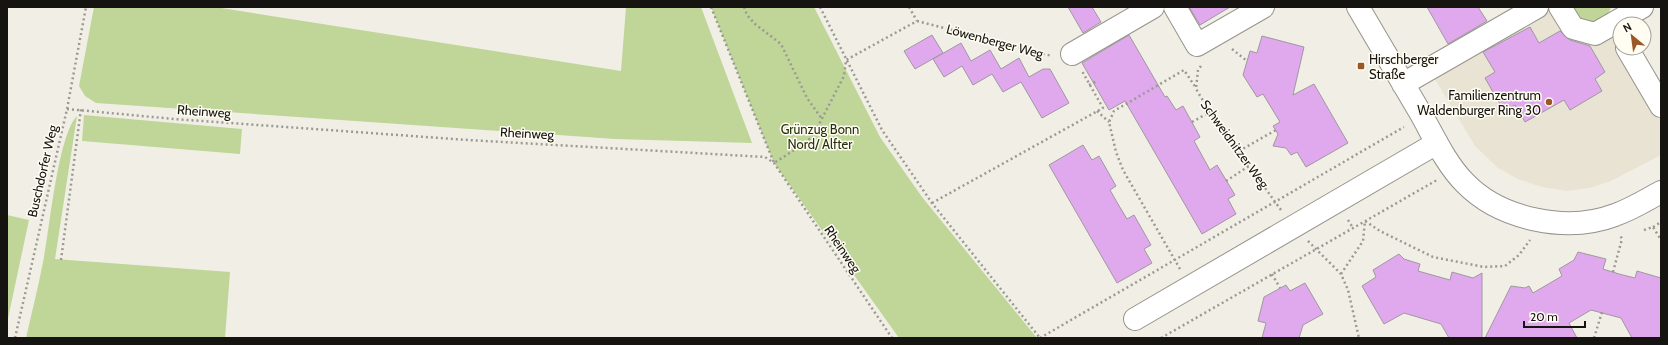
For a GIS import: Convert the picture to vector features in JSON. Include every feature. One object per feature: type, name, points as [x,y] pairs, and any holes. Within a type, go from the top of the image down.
[{"type":"street","points":[[1072,54],[1153,7]]},
{"type":"street","points":[[1175,7],[1197,45],[1263,7]]},
{"type":"street","points":[[1358,7],[1437,143],[1465,183],[1486,200],[1512,213],[1538,221],[1567,223],[1614,216],[1633,208],[1661,192]]},
{"type":"street","points":[[1560,7],[1573,28],[1595,34],[1612,31]]},
{"type":"street","points":[[1632,16],[1642,7]]},
{"type":"street","points":[[1403,84],[1525,10]]},
{"type":"street","points":[[1632,56],[1661,106]]},
{"type":"street","points":[[1135,319],[1437,143]]},
{"type":"path","name":"Buschdorfer Weg","points":[[15,338],[67,109],[86,7]]},
{"type":"path","points":[[711,7],[774,163],[807,142],[822,120],[844,76],[846,60]]},
{"type":"path","points":[[744,7],[746,15],[754,24],[781,44],[807,98],[822,120]]},
{"type":"path","points":[[820,7],[882,130],[932,203],[1040,338],[1422,116]]},
{"type":"path","points":[[846,60],[917,21],[910,7]]},
{"type":"path","name":"Löwenberger Weg","points":[[917,21],[1064,59],[1072,54]]},
{"type":"path","points":[[1229,49],[1234,49],[1247,61]]},
{"type":"path","points":[[932,203],[1103,108],[1072,54]]},
{"type":"path","name":"Schweidnitzer Weg","points":[[1203,62],[1198,70],[1196,89],[1210,112],[1249,166],[1271,193],[1275,202],[1293,226],[1341,274],[1348,290],[1359,338]]},
{"type":"path","points":[[1109,122],[1114,111],[1184,70],[1196,89]]},
{"type":"path","points":[[1089,85],[1097,81]]},
{"type":"path","name":"Rheinweg","points":[[67,109],[81,109],[174,119],[460,139],[756,155],[765,157],[774,163],[892,338]]},
{"type":"path","points":[[61,260],[81,109]]},
{"type":"path","points":[[1098,112],[1109,122],[1116,152],[1123,170],[1190,286]]},
{"type":"path","points":[[1192,122],[1210,112]]},
{"type":"path","points":[[1239,151],[1276,130]]},
{"type":"path","points":[[1226,181],[1249,166]]},
{"type":"path","points":[[1161,338],[1455,170]]},
{"type":"path","points":[[1613,272],[1622,239],[1614,216]]},
{"type":"path","points":[[1365,221],[1380,231],[1433,257],[1484,267],[1505,266],[1518,255],[1532,236],[1538,221]]},
{"type":"path","points":[[1341,274],[1363,241],[1365,221]]},
{"type":"path","points":[[1644,230],[1661,222]]},
{"type":"path","points":[[1653,227],[1661,240]]},
{"type":"path","points":[[1272,274],[1280,288]]},
{"type":"path","points":[[1594,338],[1602,312]]},
{"type":"shaded area","name":"Familienzentrum Waldenburger Ring 30","points":[[1547,7],[1554,7],[1573,40],[1583,34],[1590,45],[1610,34],[1612,37],[1612,56],[1623,56],[1661,121],[1661,155],[1611,181],[1589,188],[1567,191],[1542,187],[1518,179],[1498,168],[1475,146],[1433,76]]},
{"type":"green space","points":[[94,7],[215,7],[621,71],[626,7],[701,7],[752,143],[615,139],[96,103],[85,96],[79,86]]},
{"type":"green space","name":"Grünzug Bonn Nord/ Alfter","points":[[711,7],[814,7],[880,137],[922,197],[1037,338],[899,338],[774,163]]},
{"type":"green space","points":[[1573,7],[1611,7],[1608,15],[1599,23],[1581,21]]},
{"type":"green space","points":[[84,115],[242,129],[240,154],[82,141]]},
{"type":"green space","points":[[77,116],[55,259],[230,272],[225,338],[26,338],[44,257],[60,161],[70,126]]},
{"type":"green space","points":[[7,215],[29,220],[7,323]]},
{"type":"building","points":[[1068,7],[1092,7],[1101,22],[1083,33]]},
{"type":"building","points":[[1189,7],[1230,7],[1200,25]]},
{"type":"building","points":[[1427,7],[1478,7],[1487,21],[1448,44]]},
{"type":"building","points":[[1530,27],[1539,43],[1560,31],[1570,40],[1590,46],[1605,72],[1595,79],[1602,91],[1570,110],[1564,100],[1525,122],[1515,105],[1504,111],[1485,78],[1495,72],[1483,52]]},
{"type":"building","points":[[932,35],[943,53],[915,69],[904,51]]},
{"type":"building","points":[[1129,35],[1165,97],[1167,96],[1176,110],[1183,106],[1200,137],[1194,141],[1210,170],[1217,165],[1235,195],[1228,199],[1236,214],[1202,234],[1125,101],[1109,110],[1082,63]]},
{"type":"building","points":[[1262,36],[1304,47],[1293,95],[1314,84],[1348,143],[1306,167],[1297,152],[1291,155],[1286,148],[1273,146],[1278,134],[1273,126],[1280,122],[1263,94],[1257,97],[1243,75],[1250,51],[1257,53]]},
{"type":"building","points":[[961,43],[971,61],[990,50],[1001,69],[1019,58],[1029,77],[1043,69],[1050,69],[1069,103],[1042,118],[1021,82],[1003,92],[992,74],[973,85],[962,66],[944,77],[933,59]]},
{"type":"building","points":[[1083,145],[1092,160],[1099,156],[1116,186],[1110,190],[1118,204],[1127,219],[1134,215],[1151,245],[1144,249],[1152,263],[1117,283],[1049,165]]},
{"type":"building","points":[[1578,252],[1606,259],[1603,269],[1635,278],[1637,271],[1661,278],[1661,338],[1632,338],[1621,318],[1591,310],[1569,323],[1577,338],[1485,338],[1511,286],[1525,288],[1529,286],[1533,293],[1562,276],[1559,269],[1574,260]]},
{"type":"building","points":[[1399,254],[1404,259],[1420,264],[1418,271],[1450,280],[1452,272],[1473,278],[1482,273],[1482,338],[1449,338],[1441,324],[1404,313],[1384,324],[1362,286],[1376,277],[1373,270]]},
{"type":"building","points":[[1305,283],[1323,314],[1303,325],[1299,338],[1262,338],[1266,323],[1258,321],[1264,297],[1286,285],[1290,291]]},
{"type":"place","name":"Hirschberger Straße","points":[[1361,66]]},
{"type":"place","name":"Familienzentrum Waldenburger Ring 30","points":[[1549,102]]}]
